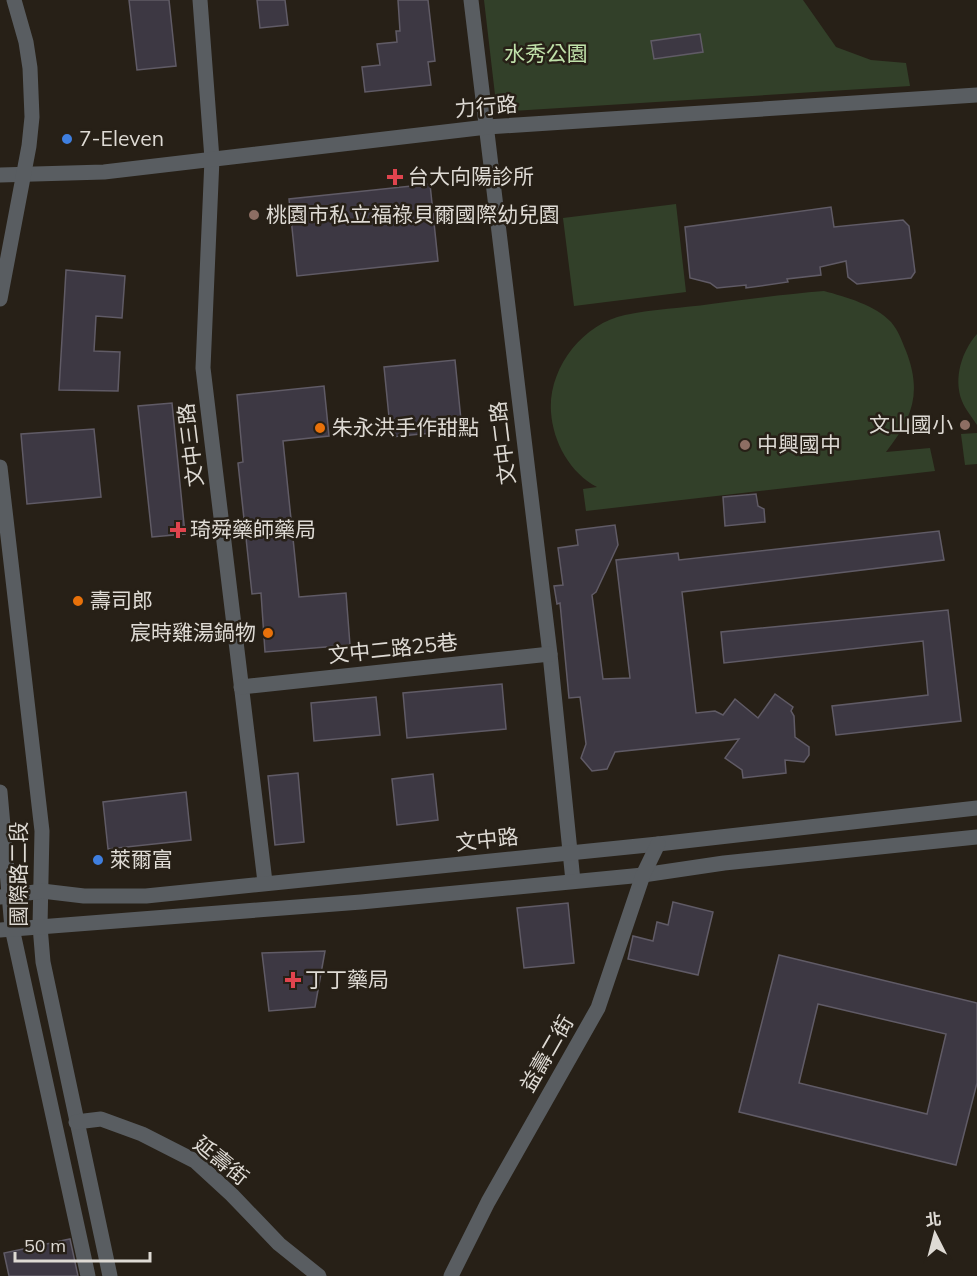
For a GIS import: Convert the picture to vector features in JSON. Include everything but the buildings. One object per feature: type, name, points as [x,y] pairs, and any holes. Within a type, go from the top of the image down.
[{"type":"street","points":[[0,299],[29,146],[33,90],[26,42],[14,0]]},
{"type":"street","name":"文中三路","points":[[200,0],[212,159],[203,368],[265,882]]},
{"type":"street","name":"文中二路","points":[[471,0],[550,654],[573,881]]},
{"type":"street","name":"力行路","points":[[0,175],[104,172],[488,127],[977,94]]},
{"type":"street","name":"國際路二段","points":[[0,467],[42,831],[40,926],[45,973],[110,1276]]},
{"type":"street","name":"文中二路25巷","points":[[241,687],[550,654]]},
{"type":"street","name":"國際路二段","points":[[0,792],[6,929],[88,1276]]},
{"type":"street","name":"文中路","points":[[5,896],[42,891],[84,896],[147,896],[265,882],[658,844],[977,808]]},
{"type":"street","points":[[6,929],[361,903],[644,875],[724,863],[977,837]]},
{"type":"street","name":"益壽二街","points":[[451,1276],[494,1192],[598,1008],[644,875],[658,844]]},
{"type":"street","name":"延壽街","points":[[76,1122],[101,1119],[142,1134],[195,1161],[232,1195],[279,1244],[319,1276]]},
{"type":"green space","name":"水秀公園","points":[[484,0],[803,0],[836,47],[871,60],[906,63],[910,86],[497,112]]},
{"type":"green space","points":[[676,204],[686,292],[574,306],[563,218]]},
{"type":"green space","points":[[824,291],[869,306],[896,328],[911,366],[914,392],[903,428],[886,452],[930,448],[935,471],[586,511],[583,489],[597,487],[579,474],[565,456],[555,434],[551,412],[555,380],[571,351],[582,338],[609,320],[625,315]]},
{"type":"green space","points":[[977,334],[977,425],[963,404],[958,383],[963,357]]},
{"type":"green space","points":[[977,433],[977,464],[965,465],[961,434]]},
{"type":"place","name":"7-Eleven","points":[[67,139]]},
{"type":"place","name":"台大向陽診所","points":[[395,177]]},
{"type":"place","name":"桃園市私立福祿貝爾國際幼兒園","points":[[254,215]]},
{"type":"place","name":"文山國小","points":[[965,425]]},
{"type":"place","name":"朱永洪手作甜點","points":[[320,428]]},
{"type":"place","name":"中興國中","points":[[745,445]]},
{"type":"place","name":"琦舜藥師藥局","points":[[178,530]]},
{"type":"place","name":"壽司郎","points":[[78,601]]},
{"type":"place","name":"宸時雞湯鍋物","points":[[268,633]]},
{"type":"place","name":"萊爾富","points":[[98,860]]},
{"type":"place","name":"丁丁藥局","points":[[293,980]]}]
